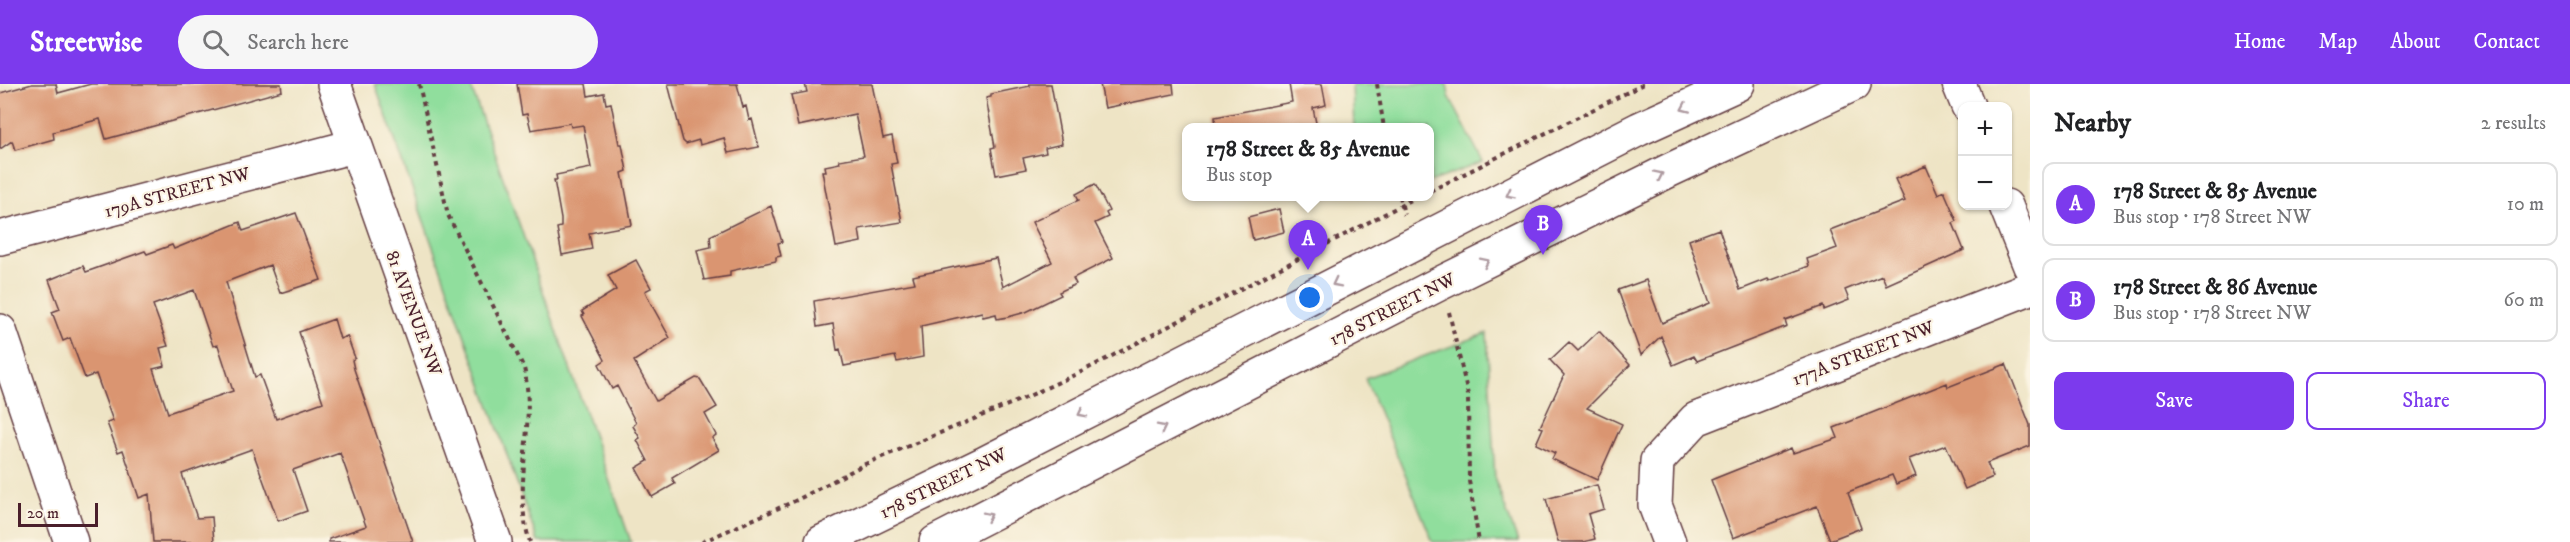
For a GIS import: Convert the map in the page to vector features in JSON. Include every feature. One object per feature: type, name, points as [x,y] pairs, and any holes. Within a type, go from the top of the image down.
[{"type":"main road","name":"81 AVENUE NW","points":[[334,84],[495,542]]},
{"type":"main road","name":"178 STREET NW","points":[[822,542],[985,463],[1639,129],[1738,84]]},
{"type":"main road","name":"178 STREET NW","points":[[936,542],[1437,285],[1670,170],[1854,84]]},
{"type":"main road","points":[[1959,84],[1966,102]]},
{"type":"main road","name":"179A STREET NW","points":[[0,238],[354,146]]},
{"type":"main road","points":[[2009,210],[2030,266]]},
{"type":"main road","name":"177A STREET NW","points":[[1669,542],[1654,506],[1657,461],[1696,419],[2030,288]]},
{"type":"main road","points":[[0,330],[71,542]]},
{"type":"path","points":[[419,84],[448,215],[524,369],[528,387],[528,412],[522,521],[530,542]]},
{"type":"path","points":[[1377,84],[1383,123]]},
{"type":"path","points":[[1434,189],[1644,84]]},
{"type":"path","points":[[1401,201],[1416,241]]},
{"type":"path","points":[[702,542],[796,500],[865,464],[1020,400],[1083,371],[1410,201]]},
{"type":"path","points":[[1437,285],[1452,317],[1468,395],[1469,481],[1479,542]]},
{"type":"green space","points":[[375,84],[470,84],[631,542],[538,542]]},
{"type":"green space","points":[[1352,84],[1447,84],[1449,96],[1483,162],[1434,180],[1434,123],[1354,123]]},
{"type":"green space","points":[[1487,333],[1495,480],[1518,542],[1433,542],[1365,378]]},
{"type":"building","points":[[32,84],[56,84],[58,93],[91,84],[281,84],[282,91],[106,139],[100,119],[53,132],[54,139],[15,150],[12,141],[0,149],[0,93]]},
{"type":"building","points":[[517,84],[586,84],[588,96],[604,93],[606,104],[611,103],[619,144],[622,144],[627,171],[622,173],[632,225],[589,233],[592,249],[562,255],[557,228],[561,227],[561,219],[554,180],[557,180],[556,175],[591,168],[583,125],[571,127],[570,123],[531,130],[527,114],[522,115]]},
{"type":"building","points":[[668,84],[737,84],[743,107],[746,106],[749,120],[752,119],[759,147],[728,153],[724,138],[700,145],[699,140],[686,144],[683,141]]},
{"type":"building","points":[[805,84],[872,84],[883,138],[892,136],[897,163],[891,164],[902,222],[859,229],[861,242],[836,247],[822,171],[826,171],[825,166],[840,163],[839,160],[864,156],[855,114],[798,126],[791,95],[807,92]]},
{"type":"building","points":[[1029,84],[1051,84],[1062,144],[1045,148],[1046,153],[1023,158],[1026,169],[996,175],[991,148],[995,147],[986,98],[991,97],[991,94],[1030,86]]},
{"type":"building","points":[[1100,84],[1173,84],[1174,94],[1105,108]]},
{"type":"building","points":[[1289,84],[1322,84],[1326,105],[1313,108],[1316,123],[1216,123],[1215,117],[1292,102]]},
{"type":"building","points":[[1926,166],[1938,194],[1944,191],[1957,221],[1953,223],[1964,250],[1886,285],[1882,275],[1845,290],[1849,300],[1824,310],[1823,306],[1785,320],[1787,326],[1697,361],[1694,356],[1673,365],[1661,336],[1641,355],[1618,290],[1646,280],[1662,323],[1710,303],[1689,240],[1719,229],[1740,290],[1768,279],[1769,281],[1809,266],[1807,259],[1837,248],[1830,230],[1905,201],[1895,179]]},
{"type":"building","points":[[1095,184],[1109,211],[1106,213],[1108,217],[1095,223],[1113,258],[1073,278],[1076,284],[1059,292],[1061,295],[1026,312],[1008,317],[997,319],[996,314],[983,317],[982,312],[921,326],[923,357],[897,362],[895,356],[844,366],[840,349],[837,350],[833,324],[817,327],[814,301],[915,283],[913,276],[996,258],[1003,287],[1052,262],[1032,222],[1079,200],[1076,194]]},
{"type":"building","points":[[771,206],[782,242],[778,243],[781,256],[776,257],[776,261],[730,271],[730,276],[704,280],[697,250],[711,247],[710,236]]},
{"type":"building","points":[[1279,209],[1284,232],[1253,240],[1248,217]]},
{"type":"building","points":[[296,213],[321,280],[280,293],[270,265],[226,282],[255,377],[260,375],[276,419],[323,402],[299,332],[334,319],[340,339],[347,336],[355,358],[352,360],[354,369],[413,542],[329,542],[329,539],[366,526],[340,453],[293,470],[307,511],[278,521],[252,449],[182,474],[197,518],[212,517],[214,542],[153,542],[149,494],[139,498],[123,450],[118,452],[107,423],[113,421],[96,374],[85,378],[70,338],[63,341],[52,312],[60,309],[49,280],[83,266],[86,272],[145,251],[147,254],[172,245],[174,249],[240,222],[243,231]],"holes":[[[194,290],[213,346],[218,345],[233,391],[168,413],[153,369],[165,366],[160,348],[168,346],[153,305]]]},
{"type":"building","points":[[636,260],[651,288],[645,291],[670,338],[634,361],[656,401],[696,378],[700,379],[717,407],[705,414],[716,435],[712,438],[719,450],[672,478],[675,484],[652,497],[636,468],[648,461],[637,440],[640,438],[633,426],[636,423],[617,386],[612,389],[599,364],[605,360],[582,316],[584,315],[582,311],[616,290],[608,275]]},
{"type":"building","points":[[1599,331],[1630,365],[1587,408],[1622,424],[1597,480],[1552,459],[1555,453],[1536,444],[1543,428],[1540,427],[1564,375],[1550,360],[1569,342],[1578,351]]},
{"type":"building","points":[[2006,364],[2030,425],[2030,446],[1987,463],[1993,477],[1965,489],[1946,445],[1909,459],[1916,476],[1896,484],[1892,475],[1848,492],[1861,528],[1830,540],[1817,506],[1733,538],[1711,480],[1791,448],[1793,453],[1838,438],[1834,428],[1947,383],[1948,387]]},
{"type":"building","points":[[1597,485],[1604,509],[1588,514],[1595,539],[1583,542],[1558,542],[1546,499]]},
{"type":"place","name":"178 Street & 86 Avenue","points":[[1543,255]]},
{"type":"place","name":"178 Street & 85 Avenue","points":[[1308,270]]}]
